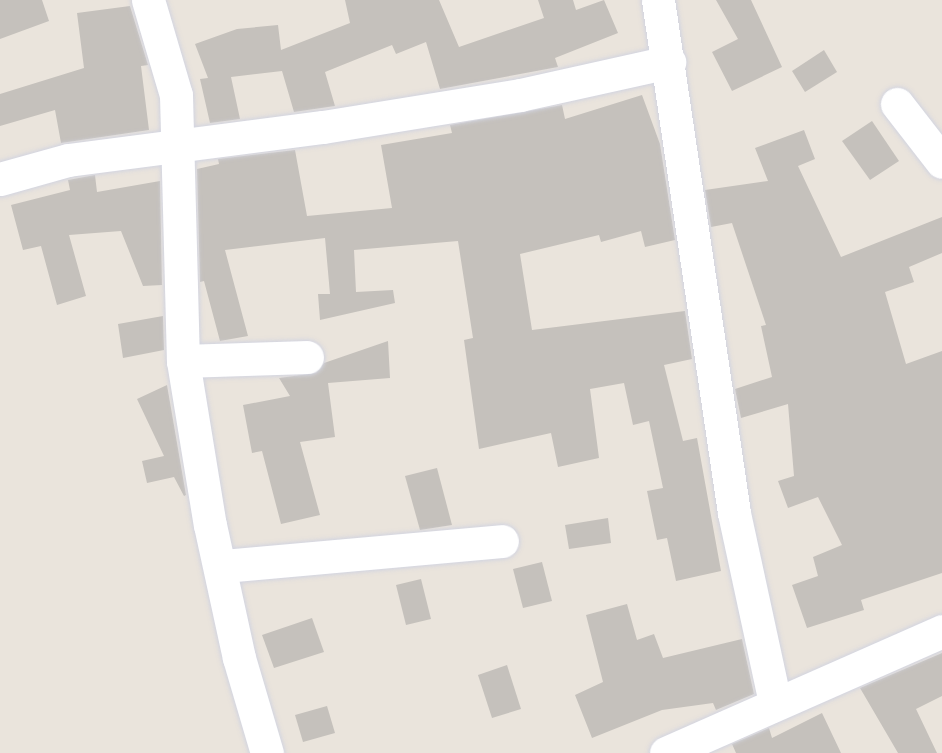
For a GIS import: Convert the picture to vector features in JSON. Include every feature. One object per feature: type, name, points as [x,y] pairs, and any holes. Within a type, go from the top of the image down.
[{"type":"street","points":[[148,0],[176,95],[183,361],[210,525],[223,566],[239,658],[267,753]]},
{"type":"street","points":[[658,0],[734,513],[775,703]]},
{"type":"street","points":[[0,179],[68,160],[323,127],[474,102],[669,62]]},
{"type":"street","points":[[897,104],[942,162]]},
{"type":"street","points":[[183,361],[307,357]]},
{"type":"street","points":[[223,566],[502,541]]},
{"type":"street","points":[[666,753],[942,631]]},
{"type":"building","points":[[0,0],[42,0],[49,21],[0,39]]},
{"type":"building","points":[[345,0],[439,0],[459,47],[544,18],[538,0],[573,0],[576,10],[604,0],[618,33],[555,58],[558,67],[440,89],[426,42],[396,54],[392,45],[325,72],[335,106],[294,112],[282,71],[231,77],[240,119],[210,123],[200,79],[208,78],[195,44],[237,29],[278,25],[281,50],[350,23]]},
{"type":"building","points":[[716,0],[751,0],[782,67],[732,91],[712,52],[738,39]]},
{"type":"building","points":[[130,6],[148,65],[141,66],[149,130],[61,143],[55,110],[0,126],[0,94],[84,68],[77,13]]},
{"type":"building","points":[[824,50],[837,72],[805,92],[792,71]]},
{"type":"building","points":[[642,95],[660,144],[675,240],[645,247],[641,231],[601,242],[599,235],[520,254],[532,330],[685,311],[692,359],[664,365],[683,441],[697,438],[721,571],[676,581],[667,538],[657,540],[647,491],[663,488],[649,421],[633,425],[624,383],[590,389],[599,458],[558,467],[551,433],[479,449],[464,340],[473,338],[458,241],[354,250],[356,292],[393,290],[395,303],[320,320],[318,294],[330,294],[325,238],[225,250],[248,336],[220,341],[204,281],[200,282],[197,169],[219,164],[218,159],[295,150],[307,216],[392,208],[381,145],[452,133],[450,125],[562,105],[565,119]]},
{"type":"building","points":[[872,121],[899,161],[870,180],[842,141]]},
{"type":"building","points":[[804,130],[815,159],[798,166],[841,257],[942,217],[942,253],[909,267],[914,282],[885,292],[906,364],[942,351],[942,573],[861,600],[864,610],[807,628],[792,585],[818,576],[813,557],[842,545],[818,497],[788,508],[778,481],[794,476],[788,404],[741,418],[735,389],[772,377],[761,326],[766,325],[732,223],[711,227],[705,190],[768,181],[755,148]]},
{"type":"building","points":[[95,175],[97,192],[160,181],[162,285],[143,286],[121,231],[69,235],[86,296],[57,305],[41,246],[23,250],[11,205],[70,190],[68,180]]},
{"type":"building","points":[[163,316],[164,350],[123,358],[118,324]]},
{"type":"building","points":[[388,341],[390,378],[328,383],[335,437],[300,442],[320,515],[281,524],[262,451],[252,453],[243,405],[290,396],[279,378],[316,373],[324,363]]},
{"type":"building","points":[[167,385],[186,495],[184,496],[174,477],[147,483],[142,461],[164,456],[137,399]]},
{"type":"building","points":[[437,468],[452,525],[420,530],[405,476]]},
{"type":"building","points":[[608,518],[611,543],[569,549],[565,525]]},
{"type":"building","points":[[542,562],[552,601],[523,608],[513,569]]},
{"type":"building","points":[[421,579],[431,619],[406,625],[396,585]]},
{"type":"building","points":[[627,604],[637,640],[654,634],[663,658],[742,639],[754,694],[716,710],[713,703],[662,710],[592,738],[575,695],[603,682],[586,615]]},
{"type":"building","points":[[312,618],[324,652],[274,668],[262,635]]},
{"type":"building","points":[[942,653],[942,696],[916,709],[937,753],[898,753],[860,688]]},
{"type":"building","points":[[507,665],[521,709],[492,718],[478,675]]},
{"type":"building","points":[[327,706],[335,733],[303,742],[295,715]]},
{"type":"building","points":[[822,713],[841,753],[736,753],[732,744],[769,728],[772,738]]}]
